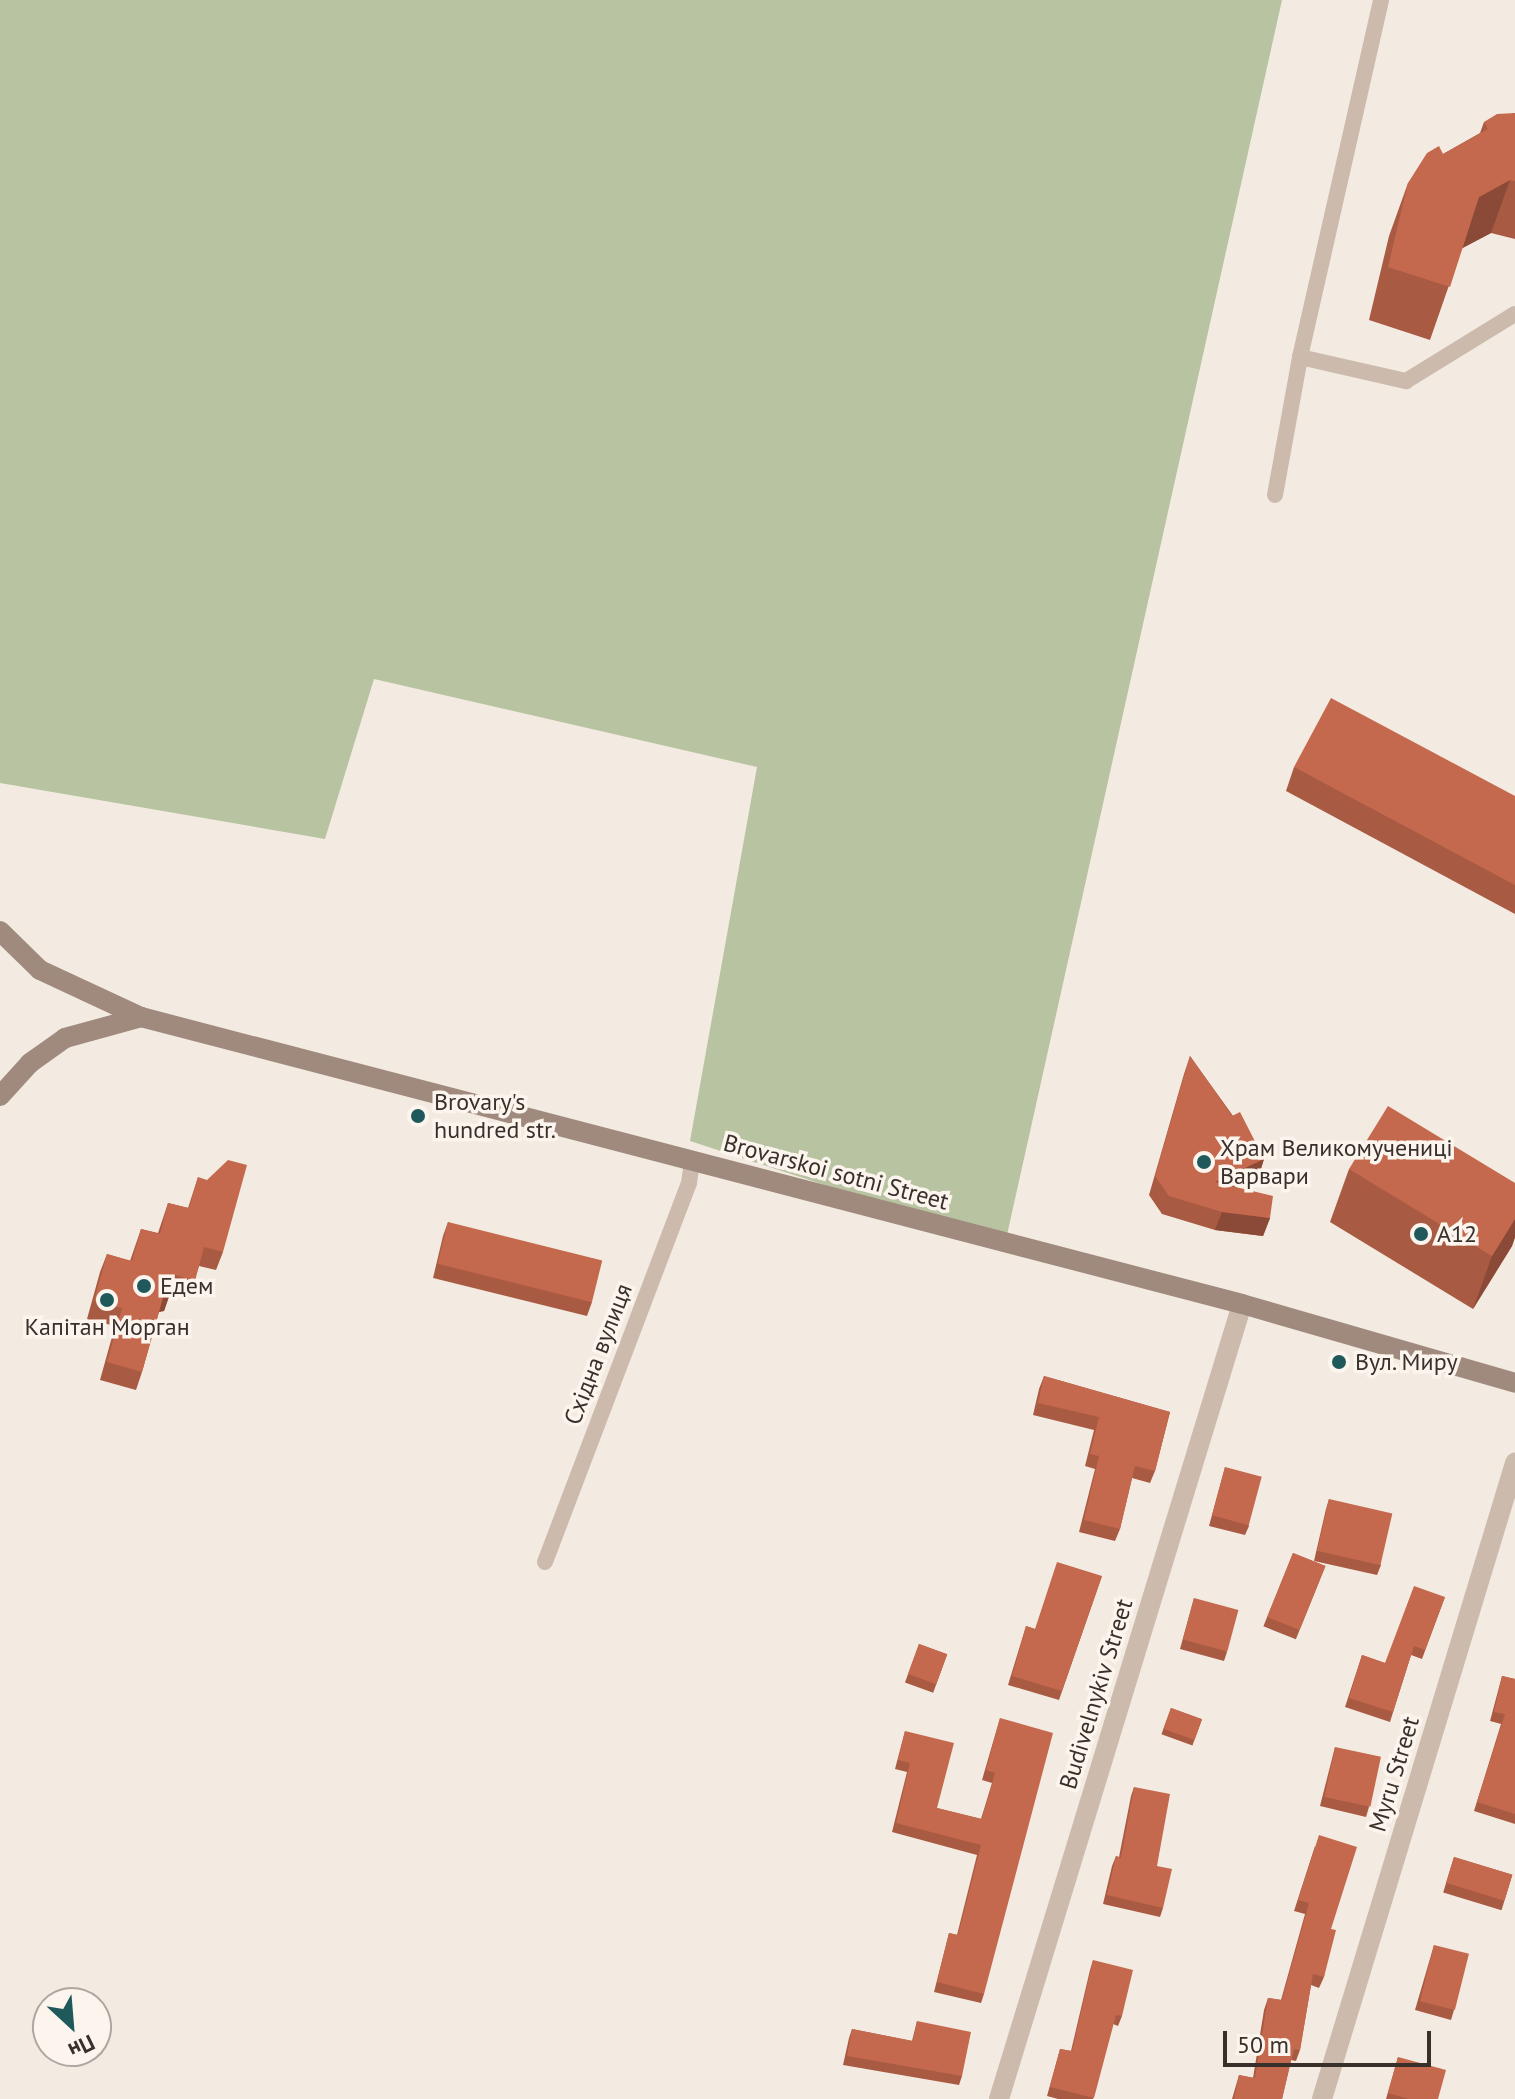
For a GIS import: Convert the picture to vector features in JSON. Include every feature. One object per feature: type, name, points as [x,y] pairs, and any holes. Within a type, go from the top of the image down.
[{"type":"street","name":"Brovarskoi sotni Street","points":[[0,931],[40,970],[141,1017],[1242,1304],[1515,1383]]},
{"type":"street","points":[[0,1096],[30,1063],[65,1038],[141,1017]]},
{"type":"street","name":"Budivelnykiv Street","points":[[999,2099],[1242,1304]]},
{"type":"street","name":"Myru Street","points":[[1322,2099],[1515,1463]]},
{"type":"lane","points":[[1275,495],[1300,357],[1381,0]]},
{"type":"lane","points":[[1300,357],[1406,381],[1515,314]]},
{"type":"lane","name":"Східна вулиця","points":[[545,1562],[689,1183],[692,1161]]},
{"type":"green space","points":[[0,0],[1282,0],[1005,1244],[690,1141],[757,767],[374,679],[325,839],[0,783]]},
{"type":"building","points":[[1515,113],[1515,181],[1510,180],[1479,197],[1450,287],[1388,267],[1408,183],[1427,153],[1439,146],[1443,154],[1488,129],[1484,122],[1497,114]]},
{"type":"building","points":[[1331,698],[1515,796],[1515,885],[1294,767]]},
{"type":"building","name":"Храм Великомучениці Варвари","points":[[1190,1056],[1232,1116],[1240,1112],[1264,1159],[1215,1182],[1273,1196],[1270,1218],[1222,1212],[1169,1196],[1155,1176]]},
{"type":"building","points":[[1388,1106],[1515,1183],[1515,1219],[1492,1256],[1349,1169]]},
{"type":"building","name":"Едем","points":[[228,1160],[247,1165],[223,1252],[204,1247],[195,1281],[175,1275],[170,1293],[164,1294],[142,1372],[107,1362],[122,1308],[94,1301],[107,1254],[132,1261],[141,1229],[160,1234],[168,1203],[189,1208],[198,1177],[207,1180]]},
{"type":"building","points":[[448,1222],[602,1260],[592,1302],[438,1264]]},
{"type":"building","points":[[1044,1376],[1170,1412],[1155,1471],[1135,1466],[1120,1529],[1084,1520],[1099,1456],[1090,1454],[1099,1417],[1038,1403]]},
{"type":"building","points":[[1225,1467],[1262,1477],[1249,1525],[1212,1515]]},
{"type":"building","points":[[1329,1499],[1392,1514],[1380,1565],[1317,1551]]},
{"type":"building","points":[[1293,1553],[1325,1566],[1300,1630],[1267,1617]]},
{"type":"building","points":[[1057,1562],[1102,1576],[1062,1691],[1012,1676],[1026,1626],[1035,1629]]},
{"type":"building","points":[[1414,1586],[1445,1597],[1425,1650],[1414,1646],[1393,1712],[1349,1698],[1362,1655],[1385,1663]]},
{"type":"building","points":[[1194,1598],[1238,1610],[1227,1651],[1183,1640]]},
{"type":"building","points":[[919,1644],[947,1654],[936,1684],[908,1674]]},
{"type":"building","points":[[1502,1676],[1515,1679],[1515,1814],[1477,1802],[1505,1714],[1494,1712]]},
{"type":"building","points":[[1171,1708],[1202,1719],[1194,1740],[1163,1729]]},
{"type":"building","points":[[1000,1718],[1053,1733],[984,1994],[937,1982],[949,1933],[958,1935],[981,1845],[896,1823],[910,1763],[898,1760],[905,1731],[954,1743],[937,1808],[982,1819],[995,1773],[986,1770]]},
{"type":"building","points":[[1335,1747],[1381,1757],[1370,1807],[1324,1797]]},
{"type":"building","points":[[1134,1787],[1170,1794],[1157,1866],[1172,1869],[1163,1908],[1107,1895],[1116,1856],[1121,1858]]},
{"type":"building","points":[[1319,1835],[1357,1847],[1331,1929],[1336,1930],[1324,1977],[1313,1974],[1300,2050],[1294,2049],[1282,2099],[1234,2099],[1239,2075],[1255,2078],[1268,1998],[1282,2000],[1309,1903],[1298,1900]]},
{"type":"building","points":[[1454,1857],[1512,1875],[1504,1901],[1446,1883]]},
{"type":"building","points":[[1434,1945],[1469,1954],[1455,2010],[1420,2001]]},
{"type":"building","points":[[1093,1960],[1133,1970],[1122,2016],[1116,2015],[1094,2098],[1050,2087],[1060,2049],[1072,2051]]},
{"type":"building","points":[[917,2021],[971,2032],[962,2076],[847,2056],[852,2029],[913,2041]]},
{"type":"building","points":[[1398,2057],[1446,2070],[1438,2099],[1409,2099],[1388,2093]]},
{"type":"place","name":"Brovary's hundred str.","points":[[418,1116]]},
{"type":"place","name":"Храм Великомучениці Варвари","points":[[1204,1162]]},
{"type":"place","name":"А12","points":[[1421,1234]]},
{"type":"place","name":"Едем","points":[[144,1286]]},
{"type":"place","name":"Капітан Морган","points":[[107,1300]]},
{"type":"place","name":"Вул. Миру","points":[[1339,1362]]}]
